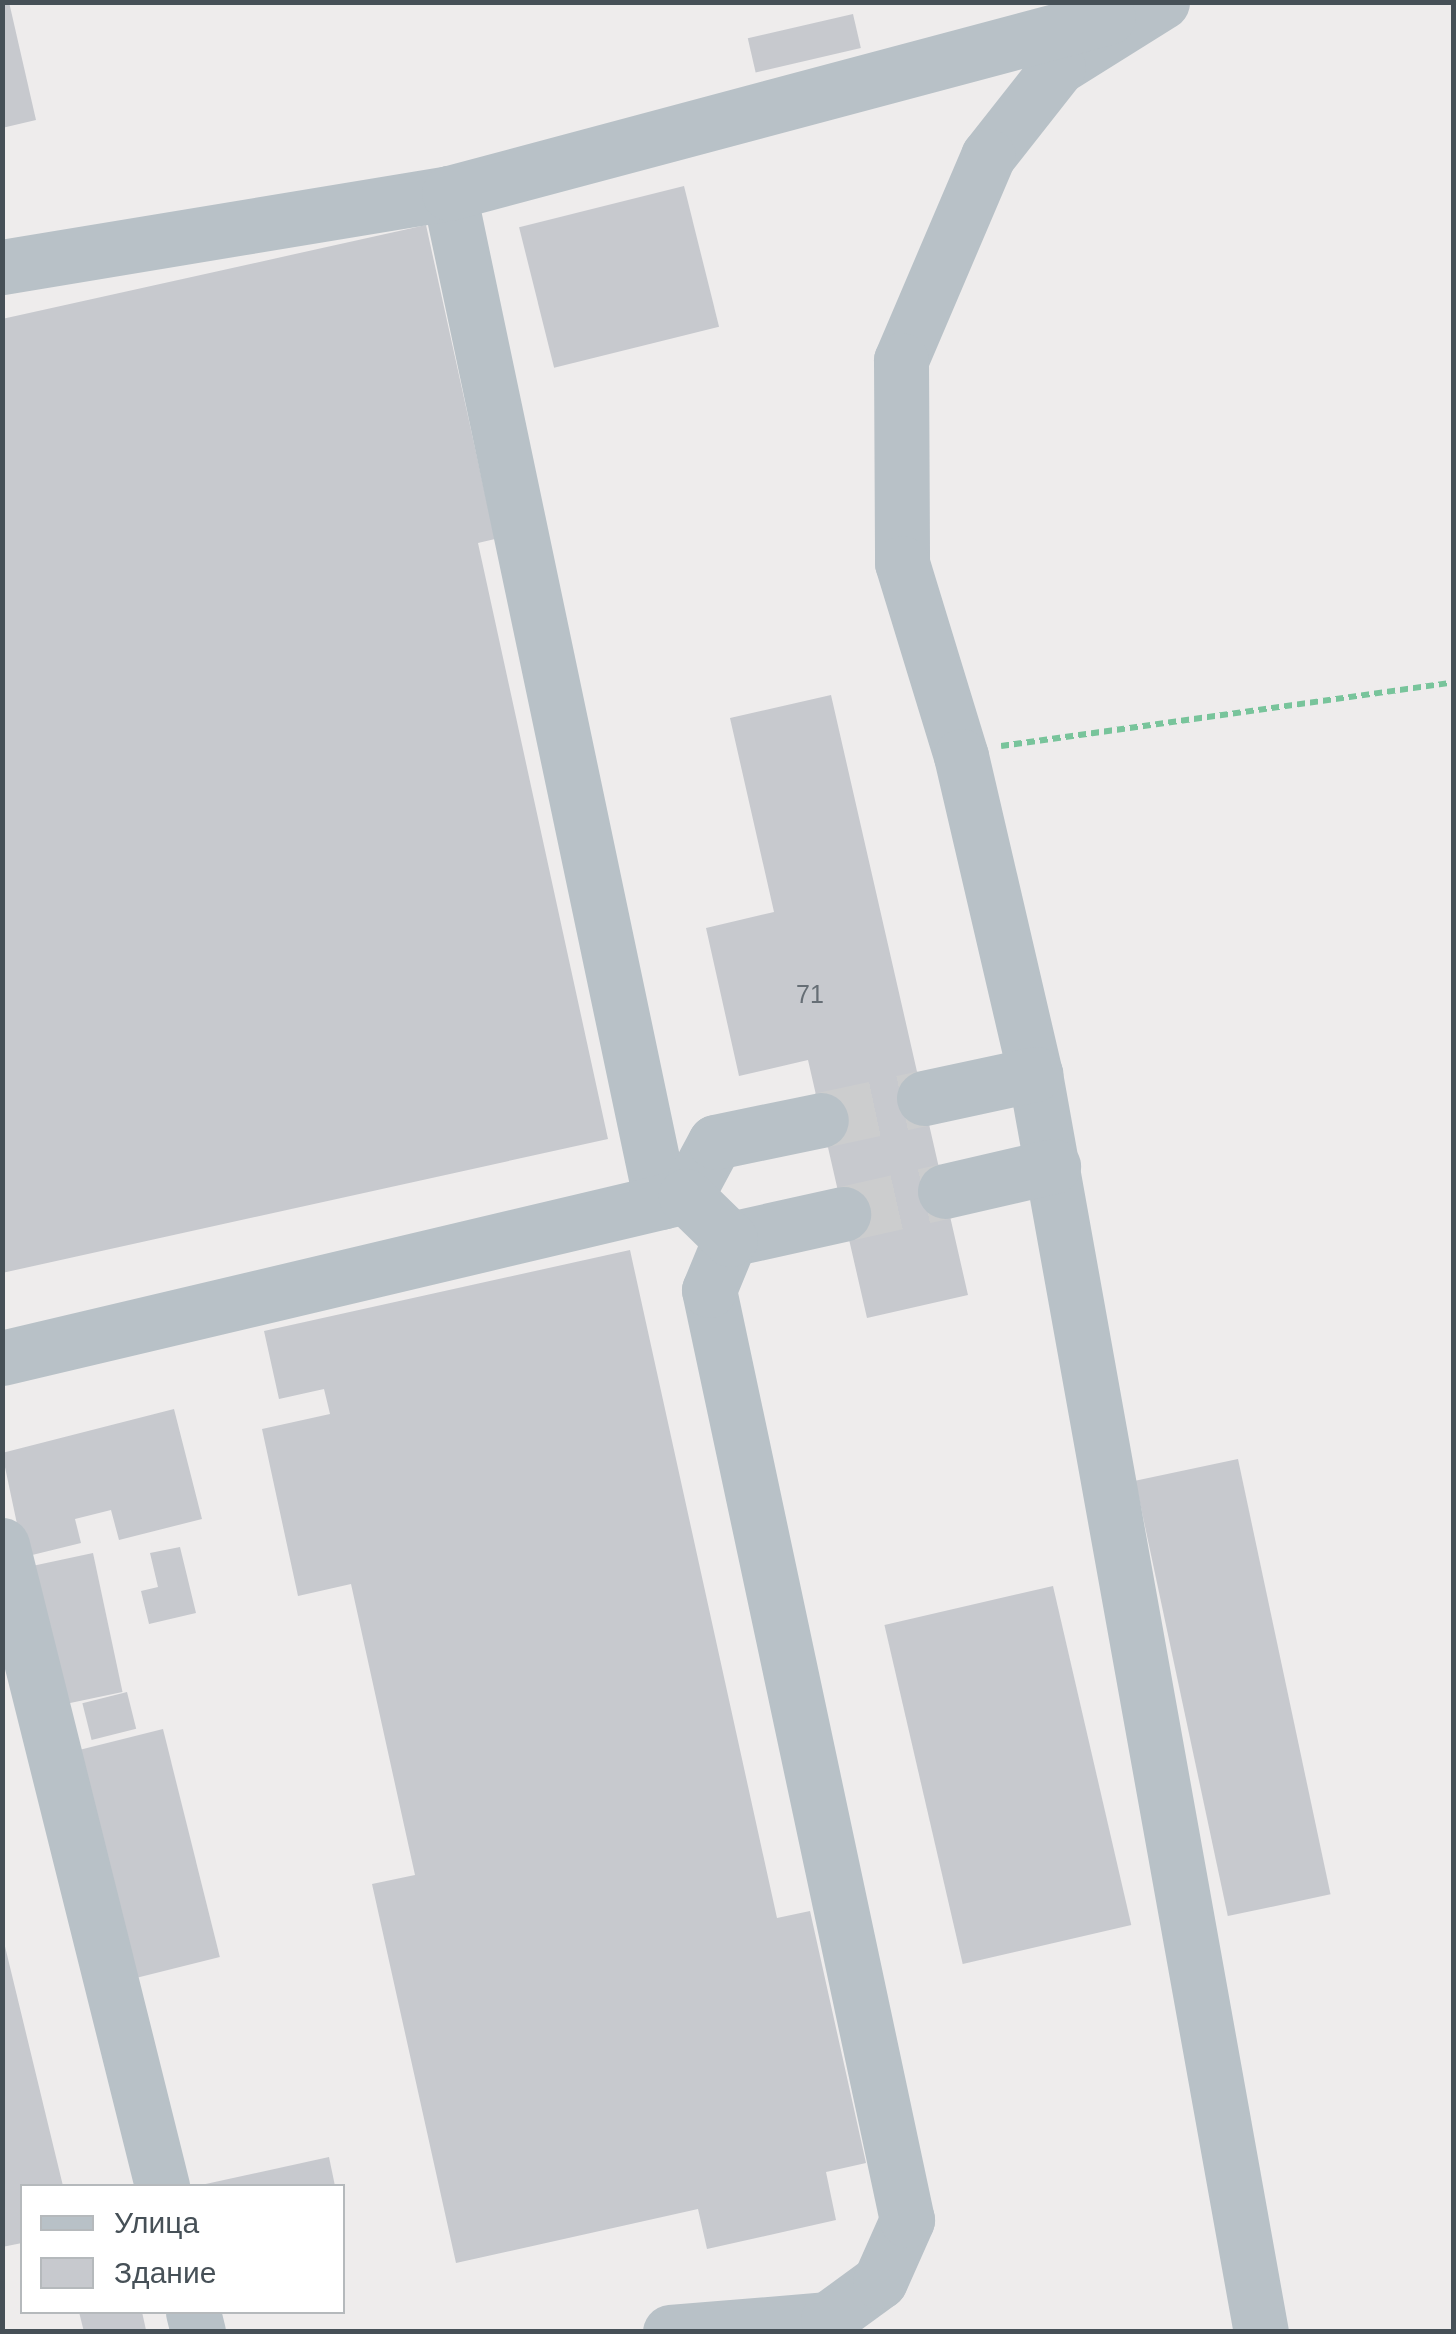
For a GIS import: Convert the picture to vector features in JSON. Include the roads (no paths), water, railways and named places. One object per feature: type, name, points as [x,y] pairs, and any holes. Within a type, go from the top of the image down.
[{"type":"lane","points":[[2,267],[449,194],[1161,3]]},
{"type":"lane","points":[[1161,3],[1058,67],[988,156],[901,360],[902,563],[961,756],[1036,1074],[1261,2332]]},
{"type":"lane","points":[[449,194],[674,1199],[730,1239],[843,1214]]},
{"type":"lane","points":[[924,1098],[1036,1074]]},
{"type":"lane","points":[[2,1358],[674,1199],[715,1142],[821,1120]]},
{"type":"lane","points":[[944,1191],[1054,1166]]},
{"type":"lane","points":[[670,2332],[830,2325],[880,2280],[908,2220],[709,1290],[730,1239]]},
{"type":"lane","points":[[2,1545],[162,2184]]},
{"type":"tunnel","points":[[821,1120],[924,1098]]},
{"type":"tunnel","points":[[843,1214],[945,1191]]}]
